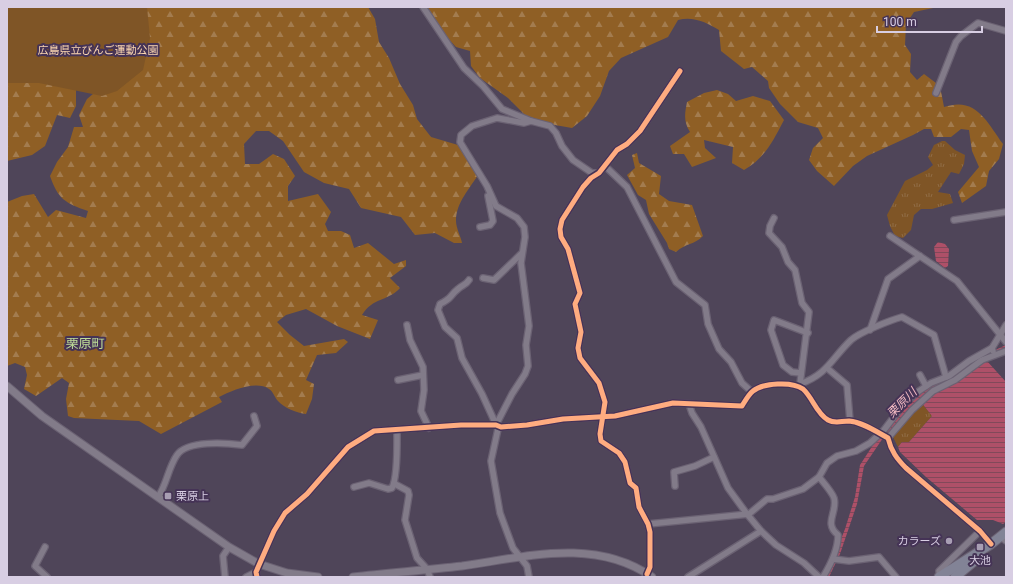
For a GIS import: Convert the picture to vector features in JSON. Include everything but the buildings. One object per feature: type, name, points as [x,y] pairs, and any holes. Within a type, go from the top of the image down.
[{"type":"highway","points":[[939,577],[1004,537]]},
{"type":"highway","points":[[954,577],[991,544]]},
{"type":"street","points":[[423,7],[464,68],[483,86],[502,109],[531,121],[550,126],[556,133],[562,146],[573,160],[592,173],[599,173]]},
{"type":"street","points":[[936,93],[956,42],[961,36],[978,23],[1006,32]]},
{"type":"street","points":[[353,577],[520,558],[547,553],[568,552],[595,555],[622,562],[649,575],[650,532],[648,524],[639,507],[636,488],[630,483],[625,462],[619,453],[601,441],[600,434],[604,417],[605,402],[599,383],[580,358],[578,348],[581,332],[575,304],[580,293],[568,249],[561,237],[560,228],[562,220],[583,186],[599,173],[617,150],[627,144],[640,131],[680,71]]},
{"type":"street","points":[[496,425],[528,366],[526,345],[529,326],[525,303],[521,254],[525,237],[524,227],[517,218],[496,206],[460,142],[461,135],[472,126],[491,119],[511,120],[524,123],[531,121]]},
{"type":"street","points":[[605,166],[627,187],[676,282],[705,304],[708,324],[719,349],[731,362],[742,383],[752,392]]},
{"type":"street","points":[[480,227],[490,225],[493,222],[484,183]]},
{"type":"street","points":[[954,220],[1006,212]]},
{"type":"street","points":[[774,218],[770,226],[769,233],[782,247],[788,262],[795,270],[802,303],[809,312],[808,333],[800,386],[823,416],[830,421],[838,423],[850,421],[880,433],[887,438],[896,458],[980,531],[991,544]]},
{"type":"street","points":[[890,236],[957,281],[1006,342]]},
{"type":"street","points":[[482,278],[494,280],[521,254]]},
{"type":"street","points":[[870,330],[888,279],[920,256]]},
{"type":"street","points":[[469,280],[465,285],[456,290],[451,299],[440,304],[438,310],[445,327],[458,338],[462,358],[482,394],[498,429],[491,461],[492,475],[499,502],[500,513],[513,548],[527,566],[529,577]]},
{"type":"street","points":[[246,577],[256,575],[259,564],[285,513],[308,494],[348,447],[374,431],[397,431],[461,425],[496,425],[501,427],[527,425],[563,419],[604,417],[629,413],[662,404],[742,406],[752,392],[763,385],[773,384],[800,386],[813,379],[827,368],[852,339],[902,317],[934,335],[946,378]]},
{"type":"street","points":[[801,373],[792,372],[783,365],[771,330],[774,320],[808,333]]},
{"type":"street","points":[[407,325],[410,340],[423,367],[424,390],[421,411],[429,428]]},
{"type":"street","points":[[887,438],[912,410],[927,396],[955,380],[973,365],[994,351],[1006,325]]},
{"type":"street","points":[[648,524],[747,514],[767,499],[773,499],[803,489],[819,477],[827,463],[837,456],[863,448],[884,430],[903,405],[926,386],[946,378],[969,361],[994,351],[1006,351]]},
{"type":"street","points":[[827,368],[847,385],[850,421]]},
{"type":"street","points":[[398,380],[423,375]]},
{"type":"street","points":[[920,375],[926,386]]},
{"type":"street","points":[[7,386],[42,416],[229,547],[259,564],[287,573],[318,577]]},
{"type":"street","points":[[689,404],[728,488],[747,514],[761,531],[776,545],[804,563],[819,577]]},
{"type":"street","points":[[158,497],[165,487],[167,475],[177,454],[183,448],[215,442],[242,445],[257,426],[254,416]]},
{"type":"street","points":[[354,487],[369,483],[388,489],[392,488],[395,484],[397,431]]},
{"type":"street","points":[[675,486],[674,472],[695,466],[714,457]]},
{"type":"street","points":[[819,477],[834,498],[834,506],[830,523],[834,532],[838,535],[835,559],[823,577]]},
{"type":"street","points":[[395,484],[408,491],[409,495],[405,520],[417,558],[427,569],[430,577]]},
{"type":"street","points":[[688,577],[761,531]]},
{"type":"street","points":[[939,577],[939,571],[980,531]]},
{"type":"street","points":[[45,547],[35,566],[47,577]]},
{"type":"street","points":[[225,577],[223,556],[229,547]]},
{"type":"street","points":[[835,559],[849,561],[879,558],[886,564],[896,577]]},
{"type":"green space","name":"広島県立びんご運動公園","points":[[7,7],[147,7],[150,38],[143,70],[117,91],[102,96],[39,83],[7,83]]},
{"type":"green space","points":[[135,7],[368,7],[375,19],[379,42],[389,58],[400,84],[413,105],[417,119],[431,137],[458,145],[479,173],[458,208],[456,224],[462,243],[454,243],[435,233],[415,235],[401,217],[361,208],[349,189],[324,183],[304,172],[283,141],[269,131],[256,131],[244,144],[245,164],[259,164],[273,154],[284,159],[295,176],[288,186],[288,201],[318,194],[331,212],[325,224],[328,231],[341,231],[350,235],[354,248],[368,243],[394,264],[406,260],[406,266],[390,278],[400,288],[390,296],[375,302],[366,309],[362,315],[378,320],[370,339],[337,326],[306,309],[286,315],[277,322],[304,346],[344,339],[348,342],[336,353],[317,355],[306,380],[314,384],[312,399],[306,414],[284,406],[269,389],[251,386],[237,389],[219,397],[222,402],[161,434],[139,421],[74,418],[68,416],[66,399],[69,383],[62,378],[36,396],[24,389],[27,375],[25,367],[15,363],[7,366],[7,202],[22,196],[34,194],[48,217],[56,210],[86,218],[88,211],[63,199],[56,190],[50,176],[57,162],[68,147],[74,127],[83,127],[79,115],[87,99],[100,88]]},
{"type":"green space","points":[[426,7],[938,7],[914,12],[906,24],[905,45],[911,54],[910,72],[917,80],[924,74],[940,86],[944,107],[964,105],[973,108],[980,113],[1003,144],[999,159],[989,171],[986,186],[962,203],[958,192],[979,167],[972,151],[969,130],[961,129],[951,137],[934,137],[931,129],[924,129],[867,156],[853,166],[834,186],[817,171],[809,160],[813,148],[823,138],[818,128],[798,122],[780,104],[769,88],[768,81],[752,67],[744,69],[721,51],[719,30],[709,24],[694,19],[678,20],[668,37],[621,58],[609,71],[600,96],[587,116],[572,128],[532,121],[508,98],[480,78],[471,66],[470,51],[456,47],[443,33]]},
{"type":"green space","points":[[7,72],[76,84],[76,106],[70,118],[57,115],[45,146],[32,155],[7,161]]},
{"type":"green space","points":[[717,90],[728,94],[736,101],[753,96],[770,101],[784,120],[768,148],[758,160],[744,170],[732,163],[733,147],[704,140],[705,148],[716,158],[692,167],[684,154],[673,154],[670,146],[690,132],[685,121],[687,102],[704,93]]},
{"type":"green space","points":[[945,141],[955,150],[965,155],[964,164],[959,174],[951,172],[938,192],[950,194],[953,203],[932,209],[921,209],[914,215],[911,230],[903,238],[895,236],[887,215],[905,181],[927,170],[933,165],[928,157],[934,145]]},
{"type":"green space","points":[[637,153],[639,163],[661,176],[659,194],[669,201],[692,205],[703,236],[676,252],[669,249],[667,243],[649,214],[646,200],[638,195],[627,175],[635,168],[632,155]]},
{"type":"green space","points":[[921,402],[932,416],[909,442],[902,442],[898,447],[892,435]]},
{"type":"shaded area","points":[[938,242],[945,244],[949,249],[948,266],[945,268],[936,261],[934,247]]},
{"type":"shaded area","points":[[1006,345],[1006,347],[984,356],[954,378],[932,390],[918,401],[883,438],[864,466],[857,504],[840,554],[829,577],[826,577],[845,529],[855,497],[860,465],[873,445],[917,394],[969,362]]},
{"type":"shaded area","name":"大池","points":[[987,361],[1006,382],[1006,522],[1003,524],[993,520],[977,520],[926,477],[900,452],[898,447],[902,442],[909,442],[932,416],[921,402],[975,365]]},
{"type":"cycle path","points":[[647,574],[650,567],[650,532],[648,524],[639,507],[636,488],[630,483],[625,462],[619,453],[601,441],[600,434],[605,402],[599,383],[580,358],[578,348],[581,332],[575,304],[580,293],[568,249],[561,237],[560,229],[562,220],[583,187],[591,178],[599,173],[617,150],[627,144],[640,131],[680,71]]},
{"type":"cycle path","points":[[257,577],[256,572],[274,531],[285,513],[307,494],[348,447],[374,431],[461,425],[496,425],[501,427],[527,425],[563,419],[615,416],[673,403],[742,406],[753,391],[763,386],[778,384],[798,386],[803,389],[820,413],[828,420],[833,422],[849,421],[859,423],[888,438],[895,454],[906,468],[980,531],[991,544]]},
{"type":"place","name":"栗原上","points":[[168,496]]},
{"type":"place","name":"カラーズ","points":[[949,541]]},
{"type":"place","name":"大池","points":[[980,547]]},
{"type":"district","name":"栗原町","points":[[85,343]]},
{"type":"water label","name":"栗原川","points":[[902,403]]}]
